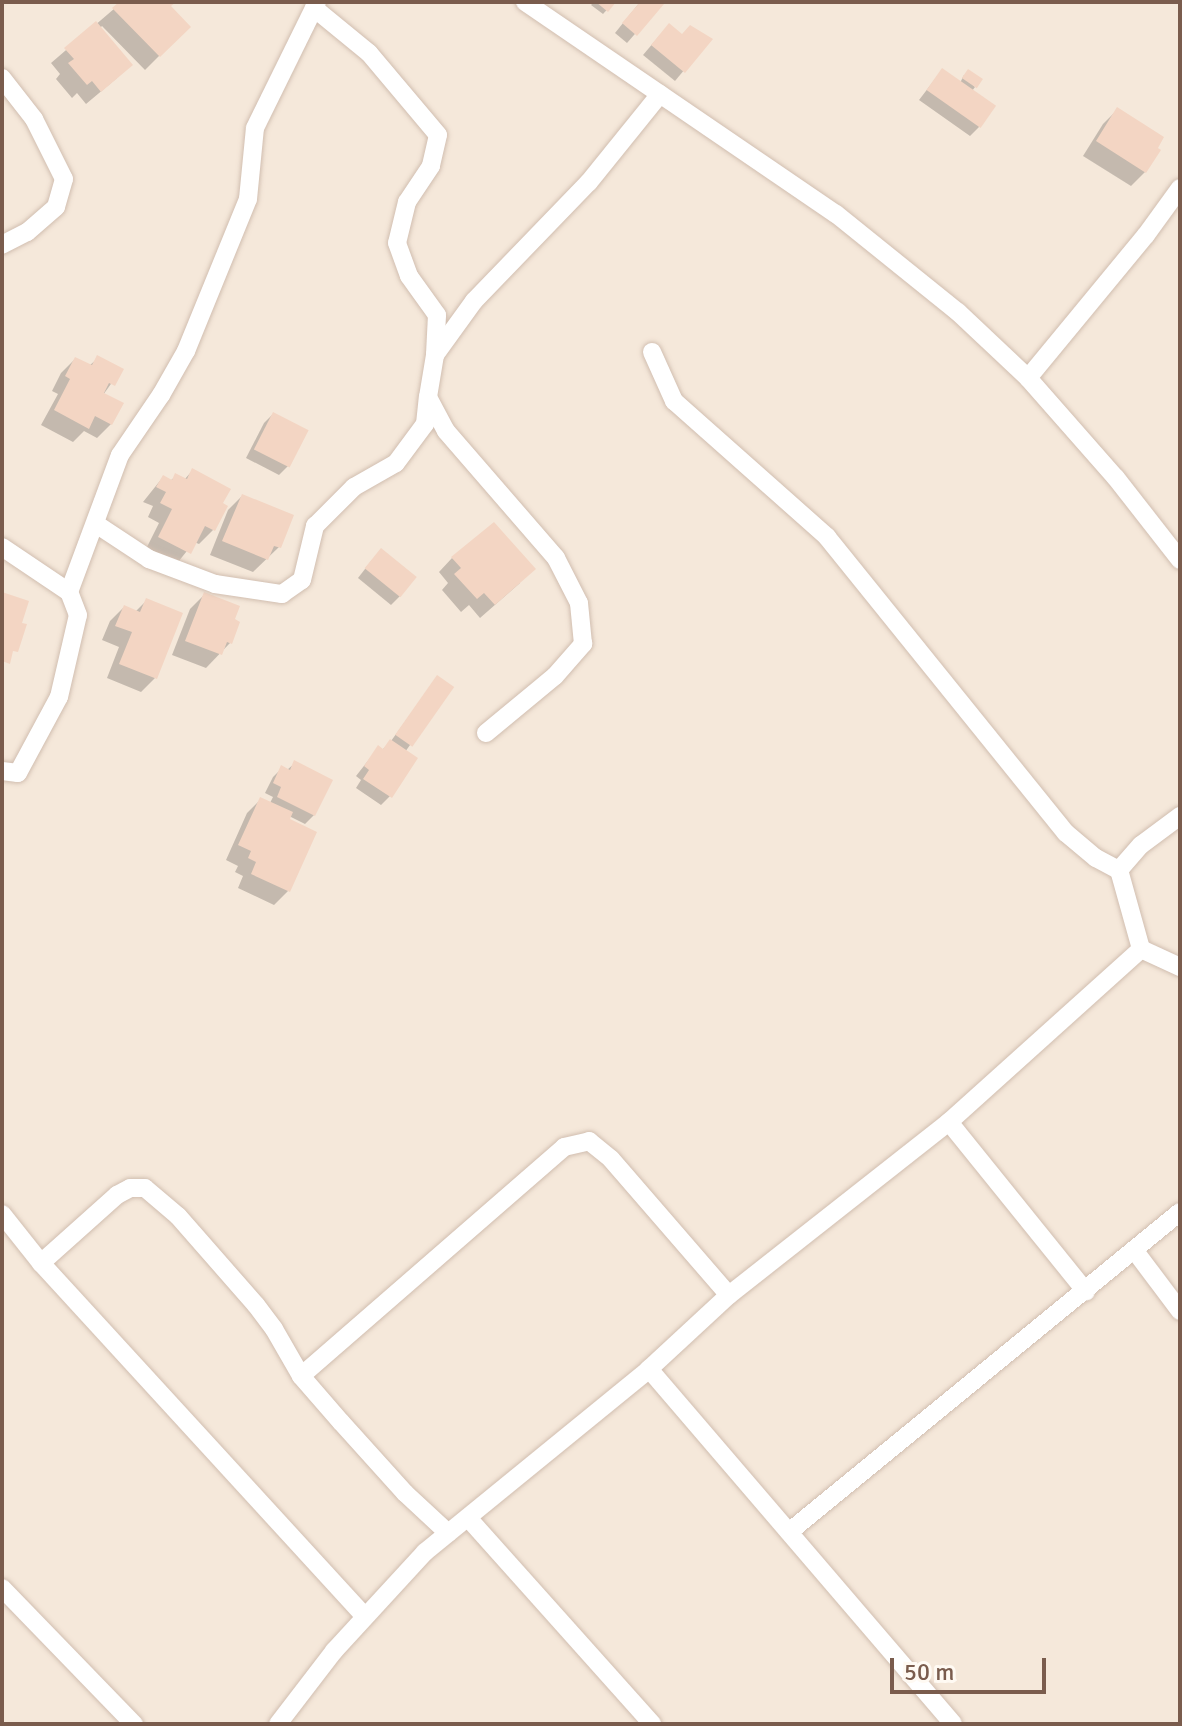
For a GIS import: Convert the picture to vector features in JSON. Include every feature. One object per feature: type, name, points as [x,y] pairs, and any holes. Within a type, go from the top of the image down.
[{"type":"street","points":[[525,2],[836,214],[958,312],[1028,378],[1116,478],[1180,560]]},
{"type":"street","points":[[69,592],[120,455],[186,351],[248,199],[255,128],[316,5],[369,53],[438,135],[431,166],[407,202],[397,243],[409,276],[437,315],[425,424],[396,463],[354,487],[315,526],[302,580],[282,594],[215,584],[188,574],[149,559],[96,524]]},
{"type":"street","points":[[2,78],[34,119],[64,179],[56,207],[27,232],[2,245]]},
{"type":"street","points":[[435,355],[474,301],[589,182],[660,94]]},
{"type":"street","points":[[1028,378],[1146,235],[1180,188]]},
{"type":"street","points":[[652,352],[674,401],[827,537],[1066,833],[1096,858],[1119,870],[1141,949],[1180,967]]},
{"type":"street","points":[[428,397],[446,431],[556,558],[579,603],[583,644],[555,676],[486,733]]},
{"type":"street","points":[[2,547],[69,592],[78,615],[59,697],[18,773],[2,771]]},
{"type":"street","points":[[1119,870],[1141,845],[1180,816]]},
{"type":"street","points":[[278,1724],[364,1616],[425,1552],[469,1519],[570,1430],[649,1369],[729,1295],[949,1122],[1141,949]]},
{"type":"street","points":[[949,1122],[1086,1292]]},
{"type":"street","points":[[301,1376],[564,1147],[589,1141],[611,1159],[729,1295]]},
{"type":"street","points":[[41,1263],[117,1195],[130,1188],[145,1188],[178,1216],[256,1305],[301,1376],[386,1473],[448,1533]]},
{"type":"street","points":[[789,1532],[1180,1212]]},
{"type":"street","points":[[2,1214],[41,1263],[364,1616]]},
{"type":"street","points":[[1135,1251],[1180,1311]]},
{"type":"street","points":[[649,1369],[946,1721]]},
{"type":"street","points":[[469,1519],[652,1724]]},
{"type":"street","points":[[2,1588],[134,1724]]},
{"type":"shaded area","points":[[2,2],[1180,2],[1180,1724],[2,1724]]},
{"type":"building","points":[[119,2],[176,2],[171,6],[191,27],[160,57],[112,8]]},
{"type":"building","points":[[596,2],[616,2],[608,12]]},
{"type":"building","points":[[640,2],[664,4],[637,36],[622,23]]},
{"type":"building","points":[[96,21],[133,65],[101,92],[92,81],[87,85],[68,63],[74,59],[64,48]]},
{"type":"building","points":[[669,23],[682,34],[690,25],[713,39],[685,73],[651,45]]},
{"type":"building","points":[[942,68],[996,106],[981,128],[927,90]]},
{"type":"building","points":[[968,69],[983,79],[977,88],[962,78]]},
{"type":"building","points":[[1117,107],[1164,137],[1158,148],[1161,150],[1146,173],[1096,141]]},
{"type":"building","points":[[97,355],[124,369],[115,386],[109,383],[104,393],[124,403],[112,425],[95,416],[89,429],[54,410],[70,379],[65,376],[75,357],[92,365]]},
{"type":"building","points":[[273,412],[309,430],[290,468],[254,449]]},
{"type":"building","points":[[192,468],[231,489],[223,503],[228,506],[215,531],[205,526],[191,554],[158,537],[172,509],[160,503],[166,492],[156,487],[163,475],[172,480],[175,473],[187,479]]},
{"type":"building","points":[[242,494],[294,515],[281,548],[274,546],[268,560],[222,541]]},
{"type":"building","points":[[494,522],[536,569],[495,605],[484,593],[477,599],[454,574],[461,568],[451,557]]},
{"type":"building","points":[[381,548],[417,577],[400,597],[365,568]]},
{"type":"building","points":[[2,592],[29,601],[22,623],[27,624],[18,652],[13,651],[10,664],[2,661]]},
{"type":"building","points":[[204,592],[240,606],[235,619],[240,622],[232,644],[227,642],[222,655],[185,641]]},
{"type":"building","points":[[146,598],[183,613],[157,679],[119,664],[132,632],[115,626],[124,605],[140,612]]},
{"type":"building","points":[[437,675],[454,687],[412,747],[395,735]]},
{"type":"building","points":[[390,739],[418,758],[392,798],[363,779],[369,770],[364,766],[378,745],[383,749]]},
{"type":"building","points":[[294,760],[333,780],[315,816],[277,797],[281,787],[273,783],[281,765],[290,770]]},
{"type":"building","points":[[260,797],[293,812],[290,819],[317,832],[290,892],[251,874],[256,862],[248,858],[251,851],[238,845]]}]
